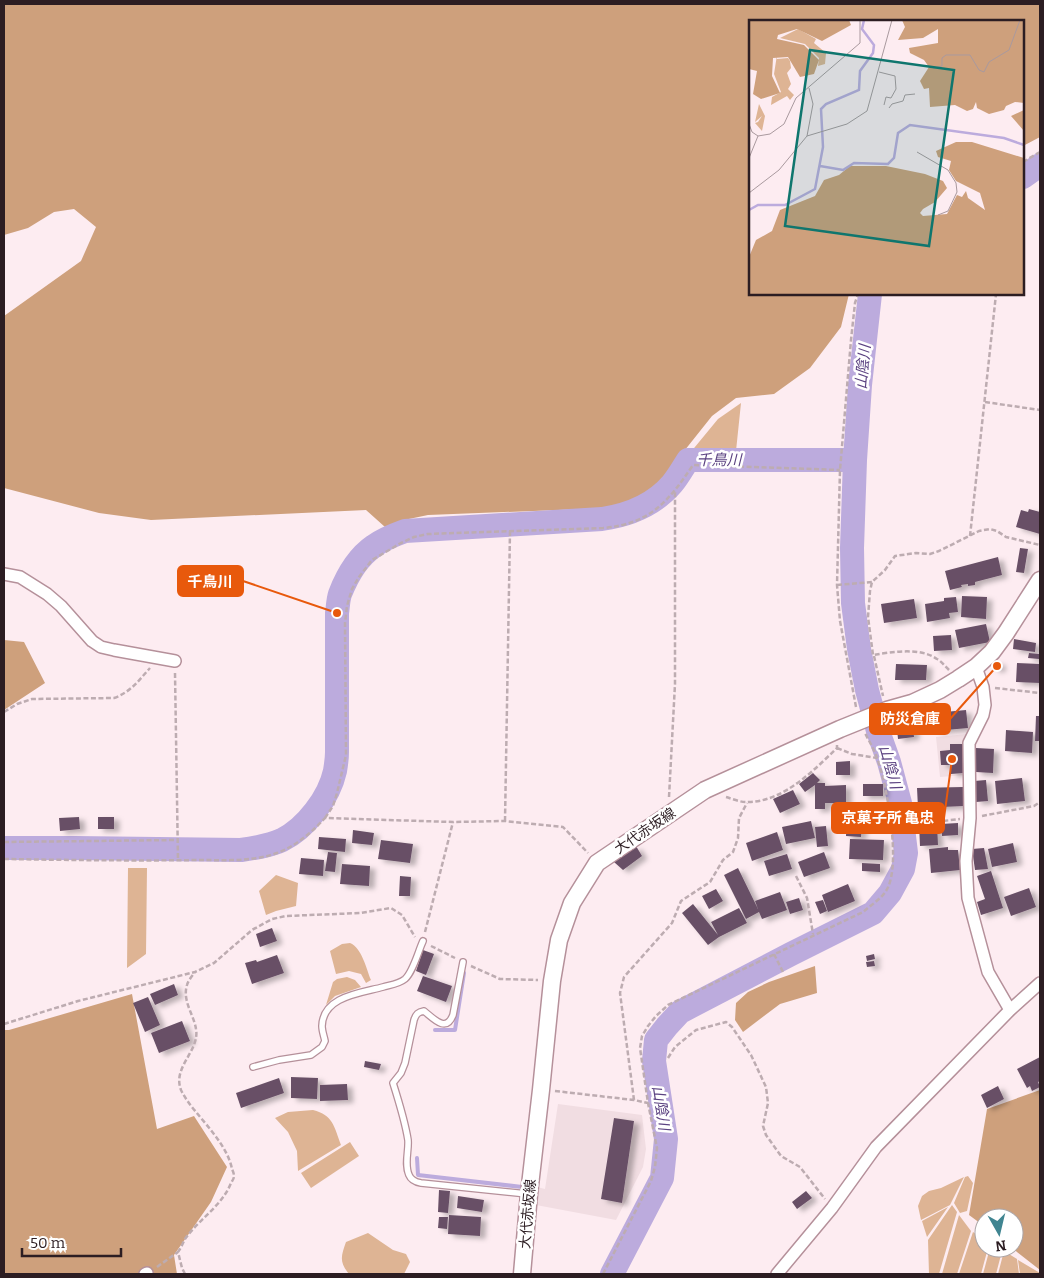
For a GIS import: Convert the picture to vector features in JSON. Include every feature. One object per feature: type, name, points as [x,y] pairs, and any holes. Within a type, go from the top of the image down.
[{"type":"main road","name":"大代赤坂線","points":[[522,1274],[552,980],[559,940],[572,903],[597,863],[705,790],[840,729],[885,711],[912,703],[958,679],[976,667],[992,652],[1040,580]]},
{"type":"street","points":[[4,574],[20,577],[47,594],[61,606],[92,641],[100,646],[175,661]]},
{"type":"street","points":[[976,667],[983,687],[985,705],[984,715],[969,743],[970,818],[966,861],[968,898],[988,972],[1010,1010]]},
{"type":"street","points":[[777,1274],[832,1208],[876,1148],[1010,1010],[1040,983]]},
{"type":"lane","points":[[253,1067],[311,1055],[318,1050],[325,1041],[322,1027],[329,1007],[343,998],[393,985],[405,979],[423,941]]},
{"type":"lane","points":[[463,962],[451,1021],[447,1024],[442,1024],[424,1011],[416,1014],[405,1063],[401,1074],[393,1083],[406,1129],[408,1143],[406,1164],[409,1176],[413,1181],[421,1183],[529,1194]]},
{"type":"path","points":[[1024,161],[1040,152]]},
{"type":"path","points":[[602,1274],[651,1181],[655,1167],[656,1148],[640,1048],[642,1036],[648,1026],[668,1005],[863,912],[887,890],[892,876],[894,861],[891,823],[884,782],[862,720],[840,622],[837,586],[841,453],[851,340],[858,295]]},
{"type":"path","points":[[970,536],[996,295]]},
{"type":"path","points":[[984,402],[1040,410]]},
{"type":"path","points":[[4,859],[255,859],[277,853],[298,843],[325,818],[333,806],[346,756],[346,623],[347,606],[352,589],[372,560],[401,543],[414,537],[428,534],[620,527],[648,515],[662,504],[675,491],[693,465],[840,470]]},
{"type":"path","points":[[669,814],[675,684],[675,491]]},
{"type":"path","points":[[885,711],[873,655],[868,618],[872,582],[885,570],[895,556],[916,553],[930,554],[979,531],[990,530],[997,531],[1006,537],[1040,545]]},
{"type":"path","points":[[505,821],[510,531]]},
{"type":"path","points":[[837,586],[872,582]]},
{"type":"path","points":[[873,655],[900,651],[921,653],[936,658],[958,679]]},
{"type":"path","points":[[4,712],[16,704],[32,699],[114,698],[124,695],[132,689],[159,658]]},
{"type":"path","points":[[175,661],[178,860]]},
{"type":"path","points":[[983,687],[1040,693]]},
{"type":"path","points":[[705,790],[747,802],[766,800],[793,786],[837,748],[840,729]]},
{"type":"path","points":[[837,748],[852,754],[877,758]]},
{"type":"path","points":[[634,1100],[620,994],[624,977],[672,923],[681,902],[710,882],[723,860],[733,852],[738,838],[739,818],[747,802]]},
{"type":"path","points":[[325,818],[453,822],[505,821],[563,827],[597,863]]},
{"type":"path","points":[[891,823],[916,820]]},
{"type":"path","points":[[423,941],[453,822]]},
{"type":"path","points":[[4,842],[178,840]]},
{"type":"path","points":[[796,876],[807,898],[813,935]]},
{"type":"path","points":[[4,1024],[78,1001],[195,972],[214,963],[260,925],[272,919],[286,916],[360,913],[391,908],[402,915],[414,936],[500,979],[552,980]]},
{"type":"path","points":[[774,954],[784,974]]},
{"type":"path","points":[[146,1274],[178,1252],[185,1239],[222,1198],[234,1176],[232,1165],[226,1153],[180,1088],[179,1077],[182,1066],[196,1037],[196,1029],[187,1003],[186,994],[187,985],[195,972]]},
{"type":"path","points":[[668,1058],[675,1047],[696,1030],[726,1022],[732,1027],[751,1056],[766,1087],[768,1103],[763,1126],[766,1136],[781,1156],[800,1167],[832,1208]]},
{"type":"path","points":[[541,1090],[648,1102]]},
{"type":"path","points":[[178,1252],[185,1274]]},
{"type":"shaded area","points":[[4,4],[1040,4],[1040,137],[1024,145],[1024,20],[749,20],[749,295],[849,295],[841,327],[810,368],[774,394],[736,398],[712,416],[661,482],[642,496],[625,504],[608,508],[428,515],[404,520],[385,527],[366,510],[151,520],[99,513],[4,488],[4,316],[81,261],[96,227],[74,209],[54,212],[28,228],[4,235]]},
{"type":"shaded area","points":[[741,403],[736,451],[690,453],[718,419]]},
{"type":"shaded area","points":[[4,640],[24,642],[45,683],[4,710]]},
{"type":"shaded area","points":[[968,734],[965,775],[940,777],[936,737]]},
{"type":"shaded area","points":[[128,868],[147,868],[146,954],[127,968]]},
{"type":"shaded area","points":[[276,875],[298,883],[296,906],[266,915],[259,891]]},
{"type":"shaded area","points":[[350,943],[358,949],[365,964],[371,980],[366,983],[361,974],[349,971],[336,974],[330,951],[342,944]]},
{"type":"shaded area","points":[[815,966],[817,993],[780,1004],[743,1032],[735,1020],[736,1003],[748,992],[769,982]]},
{"type":"shaded area","points":[[347,977],[355,980],[361,987],[335,996],[326,1005],[333,982]]},
{"type":"shaded area","points":[[132,994],[157,1129],[194,1116],[227,1167],[211,1202],[174,1255],[177,1274],[4,1274],[4,1030]]},
{"type":"shaded area","points":[[1040,1090],[1040,1270],[1024,1257],[1024,1208],[974,1208],[974,1219],[969,1215],[987,1109]]},
{"type":"shaded area","points":[[558,1104],[642,1115],[646,1149],[643,1167],[616,1220],[536,1205],[537,1187],[545,1189]]},
{"type":"shaded area","points":[[313,1110],[329,1118],[341,1145],[298,1171],[297,1151],[288,1132],[275,1118],[288,1112]]},
{"type":"shaded area","points":[[350,1142],[359,1156],[311,1188],[301,1173]]},
{"type":"shaded area","points":[[968,1176],[973,1183],[967,1211],[960,1213],[954,1203],[965,1177]]},
{"type":"shaded area","points":[[964,1177],[950,1205],[921,1220],[918,1206],[922,1196],[929,1191],[941,1188]]},
{"type":"shaded area","points":[[952,1205],[957,1212],[939,1274],[929,1274],[928,1240]]},
{"type":"shaded area","points":[[948,1207],[927,1237],[922,1221]]},
{"type":"shaded area","points":[[959,1215],[971,1231],[957,1274],[942,1274]]},
{"type":"shaded area","points":[[973,1232],[974,1258],[985,1258],[981,1274],[959,1274]]},
{"type":"shaded area","points":[[368,1233],[393,1250],[406,1254],[410,1262],[404,1274],[349,1274],[342,1262],[346,1242]]},
{"type":"shaded area","points":[[987,1258],[1000,1258],[996,1274],[983,1274]]},
{"type":"shaded area","points":[[1002,1258],[1017,1259],[1019,1274],[998,1274]]},
{"type":"shaded area","points":[[1018,1260],[1040,1273],[1040,1274],[1020,1274]]},
{"type":"building","points":[[1029,509],[1040,512],[1040,534],[1016,527],[1021,510],[1028,512]]},
{"type":"building","points":[[1020,548],[1028,549],[1024,573],[1016,572]]},
{"type":"building","points":[[998,557],[1002,575],[975,582],[975,585],[961,585],[962,587],[950,590],[945,571]]},
{"type":"building","points":[[962,596],[987,597],[986,619],[961,617]]},
{"type":"building","points":[[956,597],[958,612],[949,613],[950,618],[927,622],[925,604],[944,601],[944,598]]},
{"type":"building","points":[[914,599],[917,618],[884,623],[881,604]]},
{"type":"building","points":[[986,624],[990,642],[959,648],[955,630]]},
{"type":"building","points":[[951,635],[952,650],[934,651],[933,636]]},
{"type":"building","points":[[1014,639],[1036,643],[1035,652],[1013,649]]},
{"type":"building","points":[[1029,653],[1039,654],[1039,659],[1028,658]]},
{"type":"building","points":[[999,661],[1001,668],[995,670],[992,664]]},
{"type":"building","points":[[1017,663],[1040,664],[1040,683],[1016,682]]},
{"type":"building","points":[[896,664],[927,665],[926,680],[895,680]]},
{"type":"building","points":[[966,710],[968,728],[935,731],[934,713]]},
{"type":"building","points":[[912,716],[914,737],[898,739],[896,718]]},
{"type":"building","points":[[1036,716],[1040,716],[1040,741],[1035,741]]},
{"type":"building","points":[[1006,730],[1033,732],[1032,753],[1005,751]]},
{"type":"building","points":[[950,744],[963,744],[963,773],[951,774],[951,765],[941,765],[940,751],[950,750]]},
{"type":"building","points":[[976,748],[994,749],[993,773],[976,772]]},
{"type":"building","points":[[850,761],[850,775],[836,775],[836,762]]},
{"type":"building","points":[[813,773],[820,780],[817,783],[825,783],[825,786],[846,785],[846,803],[825,803],[825,809],[815,809],[815,785],[805,792],[799,784]]},
{"type":"building","points":[[1022,778],[1025,801],[997,804],[995,781]]},
{"type":"building","points":[[986,780],[988,801],[976,802],[974,781]]},
{"type":"building","points":[[863,784],[883,784],[883,796],[863,796]]},
{"type":"building","points":[[963,787],[964,806],[918,808],[917,788]]},
{"type":"building","points":[[793,790],[800,804],[780,813],[773,799]]},
{"type":"building","points":[[847,808],[886,809],[885,826],[862,825],[861,837],[846,836]]},
{"type":"building","points":[[79,817],[80,829],[60,831],[59,818]]},
{"type":"building","points":[[98,817],[114,817],[114,829],[98,829]]},
{"type":"building","points":[[811,821],[815,838],[786,844],[782,827]]},
{"type":"building","points":[[958,823],[958,835],[942,836],[941,824]]},
{"type":"building","points":[[919,824],[937,824],[938,845],[920,846]]},
{"type":"building","points":[[826,826],[828,846],[817,847],[815,827]]},
{"type":"building","points":[[353,830],[374,833],[372,845],[352,843]]},
{"type":"building","points":[[777,832],[783,850],[752,861],[746,843]]},
{"type":"building","points":[[319,837],[346,839],[345,852],[318,849]]},
{"type":"building","points":[[850,839],[884,840],[883,860],[849,859]]},
{"type":"building","points":[[381,840],[413,844],[410,863],[378,859]]},
{"type":"building","points":[[1013,843],[1017,862],[992,867],[988,849]]},
{"type":"building","points":[[636,846],[642,856],[623,870],[614,862]]},
{"type":"building","points":[[948,847],[948,850],[958,850],[960,870],[931,873],[929,849]]},
{"type":"building","points":[[984,848],[988,869],[975,870],[972,849]]},
{"type":"building","points":[[328,852],[337,853],[335,872],[325,871]]},
{"type":"building","points":[[824,852],[830,868],[804,877],[798,862]]},
{"type":"building","points":[[787,854],[792,869],[769,876],[764,861]]},
{"type":"building","points":[[301,858],[324,860],[323,876],[299,874]]},
{"type":"building","points":[[862,863],[880,864],[880,872],[862,871]]},
{"type":"building","points":[[342,864],[370,866],[369,886],[340,884]]},
{"type":"building","points":[[738,868],[758,909],[755,901],[780,892],[787,910],[762,919],[759,912],[746,919],[724,875]]},
{"type":"building","points":[[991,871],[1003,908],[981,915],[977,902],[985,899],[977,876]]},
{"type":"building","points":[[400,876],[411,877],[410,896],[399,896]]},
{"type":"building","points":[[848,884],[855,901],[828,912],[822,895]]},
{"type":"building","points":[[1029,888],[1036,907],[1011,916],[1004,897]]},
{"type":"building","points":[[716,889],[723,901],[709,909],[702,896]]},
{"type":"building","points":[[799,898],[803,910],[790,914],[786,902]]},
{"type":"building","points":[[823,900],[827,911],[820,914],[815,902]]},
{"type":"building","points":[[693,904],[718,935],[711,922],[739,908],[747,923],[719,937],[708,945],[682,913]]},
{"type":"building","points":[[272,928],[277,941],[260,947],[256,934]]},
{"type":"building","points":[[423,950],[434,954],[426,975],[416,971]]},
{"type":"building","points":[[874,954],[875,959],[867,961],[866,956]]},
{"type":"building","points":[[277,955],[284,973],[252,984],[245,963],[256,960],[257,962]]},
{"type":"building","points":[[874,961],[875,966],[867,967],[866,962]]},
{"type":"building","points":[[423,976],[452,986],[446,1002],[417,991]]},
{"type":"building","points":[[174,984],[178,995],[155,1005],[150,994]]},
{"type":"building","points":[[148,997],[160,1025],[145,1032],[133,1003]]},
{"type":"building","points":[[182,1021],[190,1041],[159,1053],[151,1033]]},
{"type":"building","points":[[1040,1057],[1040,1081],[1038,1082],[1040,1087],[1032,1091],[1030,1086],[1027,1088],[1017,1069]]},
{"type":"building","points":[[365,1061],[381,1064],[379,1070],[364,1067]]},
{"type":"building","points":[[291,1077],[318,1078],[317,1099],[291,1098]]},
{"type":"building","points":[[279,1078],[284,1093],[241,1108],[236,1093]]},
{"type":"building","points":[[347,1084],[348,1100],[320,1101],[320,1085]]},
{"type":"building","points":[[998,1086],[1004,1099],[987,1108],[981,1095]]},
{"type":"building","points":[[614,1118],[634,1121],[622,1203],[601,1199]]},
{"type":"building","points":[[439,1190],[450,1191],[448,1213],[438,1212]]},
{"type":"building","points":[[806,1191],[812,1198],[797,1209],[792,1202]]},
{"type":"building","points":[[458,1196],[484,1200],[482,1212],[457,1208]]},
{"type":"building","points":[[449,1215],[481,1217],[480,1236],[448,1234]]},
{"type":"building","points":[[439,1217],[448,1217],[447,1229],[438,1228]]},
{"type":"waterway","name":"山陰川","points":[[1024,176],[1040,165]]},
{"type":"waterway","name":"山陰川","points":[[612,1274],[662,1178],[666,1139],[654,1061],[656,1040],[680,1012],[873,913],[890,893],[903,869],[906,853],[900,803],[867,690],[853,603],[852,548],[855,460],[860,385],[870,295]]},
{"type":"waterway","name":"千鳥川","points":[[4,848],[241,850],[277,842],[300,828],[322,802],[328,791],[337,760],[337,613],[340,594],[358,561],[368,550],[389,537],[405,531],[602,519],[622,515],[640,508],[657,498],[672,484],[688,460],[855,460]]},
{"type":"waterway","points":[[435,1030],[455,1030],[464,973]]},
{"type":"waterway","points":[[417,1158],[418,1175],[522,1187]]},
{"type":"place","name":"千鳥川","points":[[337,613]]},
{"type":"place","name":"防災倉庫","points":[[997,666]]},
{"type":"place","name":"京菓子所 亀忠","points":[[952,759]]}]
